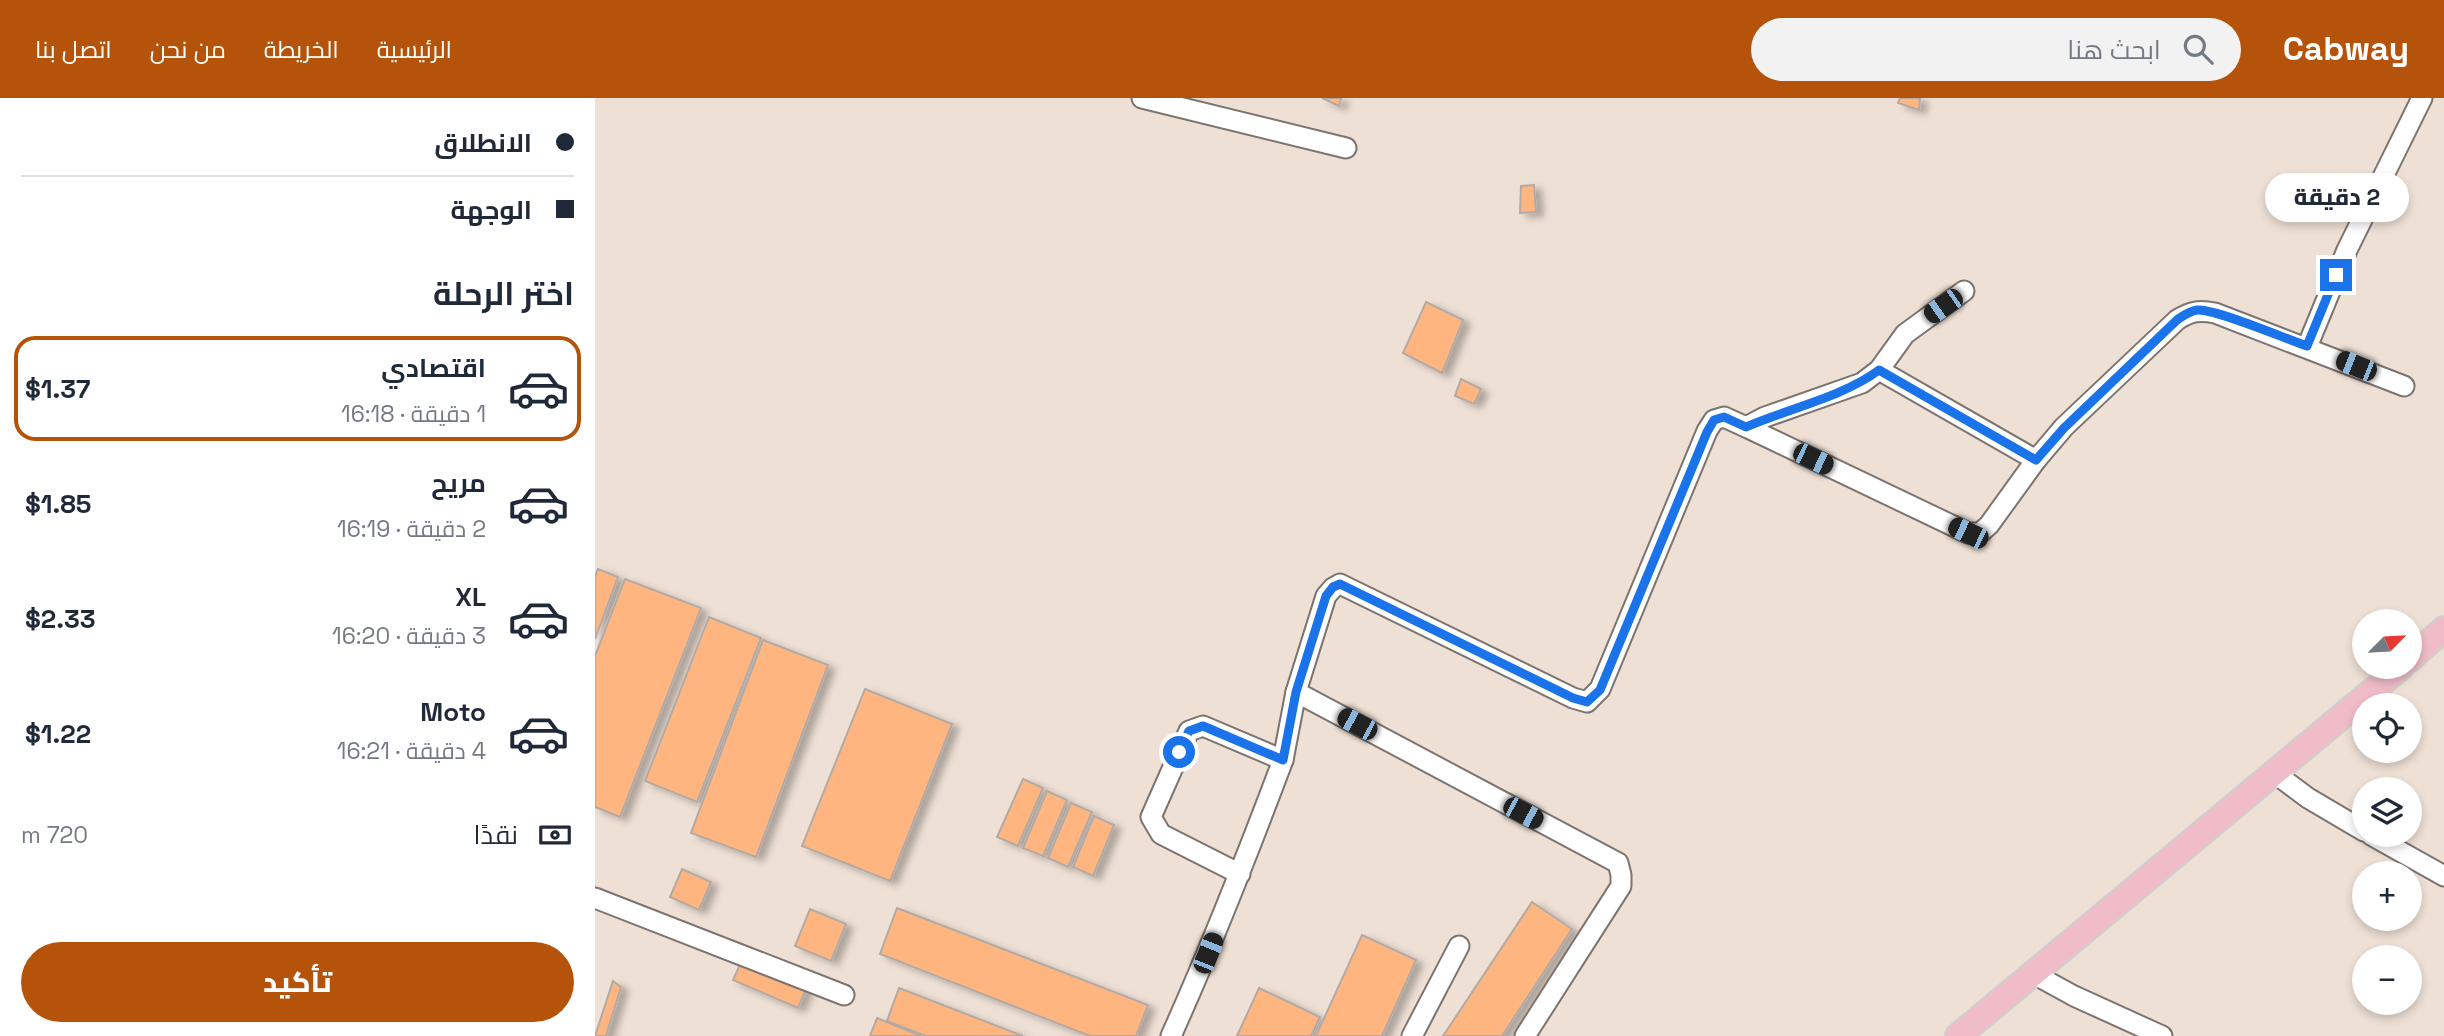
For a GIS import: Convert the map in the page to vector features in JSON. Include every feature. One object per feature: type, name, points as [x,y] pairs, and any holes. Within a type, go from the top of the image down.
[{"type":"main road","points":[[2422,648],[2444,629]]},
{"type":"main road","points":[[1958,1036],[2386,679]]},
{"type":"street","points":[[1142,98],[1346,148]]},
{"type":"street","points":[[2307,346],[2347,250],[2421,98]]},
{"type":"street","points":[[1746,427],[1765,417],[1861,383],[1879,370],[1905,334],[1964,291]]},
{"type":"street","points":[[1171,1036],[1208,953],[1283,760],[1296,692],[1326,596],[1333,587],[1340,584],[1573,698],[1587,702],[1600,690],[1714,420],[1724,417],[1968,533],[1980,533],[2064,428],[2177,320],[2188,313],[2198,310],[2215,313],[2307,346],[2404,386]]},
{"type":"street","points":[[1879,370],[2036,460]]},
{"type":"street","points":[[1296,692],[1618,863],[1621,886],[1525,1036]]},
{"type":"street","points":[[1240,874],[1161,834],[1151,817],[1189,731],[1203,726],[1283,760]]},
{"type":"street","points":[[2273,772],[2352,824]]},
{"type":"street","points":[[2392,847],[2444,876]]},
{"type":"street","points":[[595,898],[844,995]]},
{"type":"street","points":[[1412,1036],[1459,946]]},
{"type":"street","points":[[2032,973],[2074,996],[2162,1036]]},
{"type":"shaded area","points":[[595,98],[2444,98],[2444,1036],[595,1036]]},
{"type":"building","points":[[1322,98],[1341,98],[1339,106]]},
{"type":"building","points":[[1900,98],[1920,98],[1919,110],[1898,103]]},
{"type":"building","points":[[1534,185],[1536,212],[1520,213],[1521,186]]},
{"type":"building","points":[[1426,302],[1463,320],[1442,373],[1403,353]]},
{"type":"building","points":[[1461,379],[1481,389],[1474,404],[1455,396]]},
{"type":"building","points":[[598,569],[618,577],[595,639],[595,576]]},
{"type":"building","points":[[625,579],[701,608],[620,817],[595,807],[595,656]]},
{"type":"building","points":[[709,617],[761,638],[697,802],[645,781]]},
{"type":"building","points":[[763,640],[828,665],[756,857],[691,833]]},
{"type":"building","points":[[865,689],[952,724],[890,881],[802,846]]},
{"type":"building","points":[[1023,779],[1043,788],[1018,846],[997,837]]},
{"type":"building","points":[[1047,791],[1067,800],[1043,856],[1023,848]]},
{"type":"building","points":[[1071,803],[1092,812],[1068,867],[1048,858]]},
{"type":"building","points":[[1094,816],[1114,825],[1093,876],[1073,867]]},
{"type":"building","points":[[682,869],[711,882],[699,910],[670,897]]},
{"type":"building","points":[[1532,902],[1572,929],[1502,1036],[1443,1036]]},
{"type":"building","points":[[897,908],[1148,1005],[1136,1036],[1090,1036],[880,954]]},
{"type":"building","points":[[810,909],[846,924],[831,961],[795,946]]},
{"type":"building","points":[[1362,935],[1416,960],[1382,1036],[1316,1036]]},
{"type":"building","points":[[741,962],[806,989],[798,1008],[733,980]]},
{"type":"building","points":[[613,981],[621,987],[606,1036],[595,1036]]},
{"type":"building","points":[[899,988],[1023,1036],[926,1036],[887,1021]]},
{"type":"building","points":[[1259,988],[1320,1017],[1311,1036],[1237,1036]]},
{"type":"building","points":[[877,1018],[921,1036],[870,1036]]},
{"type":"route","points":[[1179,752],[1189,731],[1203,726],[1283,760],[1296,692],[1326,596],[1333,587],[1340,584],[1573,698],[1587,702],[1600,690],[1714,420],[1724,417],[1746,427],[1765,417],[1861,383],[1879,370],[2036,460],[2064,428],[2177,320],[2188,313],[2198,310],[2215,313],[2307,346],[2336,275]]}]
